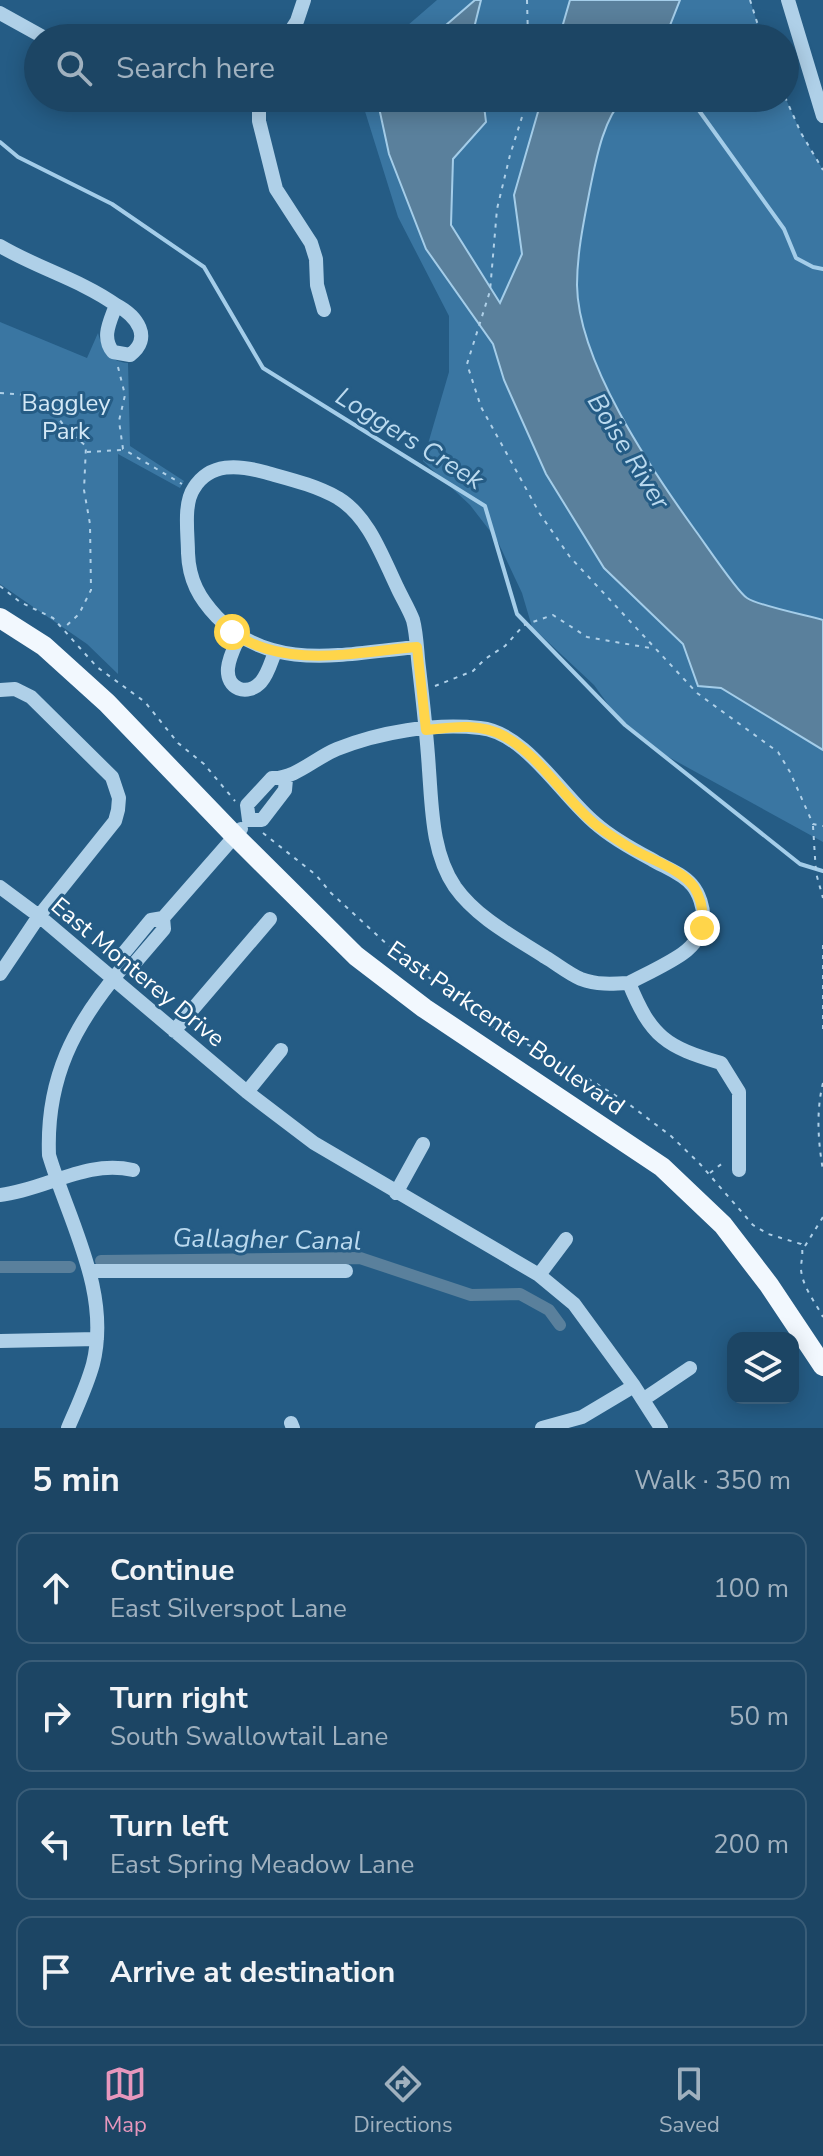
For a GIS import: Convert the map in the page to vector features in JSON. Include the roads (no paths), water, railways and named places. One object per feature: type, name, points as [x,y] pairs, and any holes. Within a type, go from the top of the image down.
[{"type":"main road","name":"East Parkcenter Boulevard","points":[[0,618],[44,646],[107,703],[235,836],[367,964],[424,1008],[662,1167],[723,1225],[769,1285],[823,1366]]},
{"type":"street","points":[[295,24],[304,0]]},
{"type":"street","points":[[788,0],[795,24]]},
{"type":"street","points":[[0,13],[24,26]]},
{"type":"street","points":[[799,36],[823,116]]},
{"type":"street","points":[[259,112],[276,189],[311,243],[324,310]]},
{"type":"street","points":[[0,246],[30,263],[102,294],[126,310],[143,333],[137,350],[130,355],[119,355],[109,347],[106,339],[116,305]]},
{"type":"street","points":[[68,1428],[94,1362],[97,1339],[89,1271],[49,1155],[48,1134],[59,1072],[77,1028],[117,974],[123,954],[151,920],[163,918],[249,820],[247,805],[272,778],[286,779],[335,750],[381,734],[426,730],[456,726],[484,728],[529,754],[594,823],[693,885],[704,914],[698,940],[683,954],[629,983],[602,984],[579,978],[491,923],[456,887],[433,828],[426,730],[417,647],[413,620],[373,536],[358,516],[339,499],[305,483],[238,466],[218,468],[194,487],[189,498],[188,558],[196,592],[239,637],[275,652],[312,656],[417,647]]},
{"type":"street","points":[[239,637],[228,667],[233,687],[239,690],[249,691],[259,685],[275,652]]},
{"type":"street","points":[[0,690],[15,689],[31,697],[112,777],[119,798],[115,821],[39,916],[0,974]]},
{"type":"street","name":"East Monterey Drive","points":[[0,887],[117,974],[174,1031],[314,1143],[539,1275],[574,1304],[644,1399],[661,1428]]},
{"type":"street","points":[[174,1031],[270,919]]},
{"type":"street","points":[[629,983],[643,1016],[661,1037],[681,1051],[721,1063],[739,1092],[739,1166]]},
{"type":"street","points":[[247,1092],[281,1050]]},
{"type":"street","points":[[396,1193],[423,1144]]},
{"type":"street","points":[[0,1195],[28,1190],[97,1167],[115,1166],[133,1170]]},
{"type":"street","points":[[539,1275],[566,1239]]},
{"type":"street","points":[[89,1271],[346,1271]]},
{"type":"street","points":[[0,1341],[97,1339]]},
{"type":"street","points":[[644,1399],[690,1368]]},
{"type":"street","points":[[542,1428],[582,1417],[634,1386]]},
{"type":"water","points":[[475,0],[481,0],[475,24],[447,24]]},
{"type":"water","points":[[570,0],[680,0],[671,24],[563,24]]},
{"type":"water","name":"Boise River","points":[[380,112],[485,112],[486,122],[453,159],[451,225],[500,303],[522,254],[514,195],[538,112],[614,112],[601,140],[580,249],[577,285],[590,347],[603,380],[639,446],[736,587],[753,601],[823,620],[823,750],[721,688],[698,686],[683,644],[604,568],[546,474],[504,380],[493,344],[426,249],[389,154]]},
{"type":"waterway","points":[[700,112],[784,229],[796,258],[823,269]]},
{"type":"waterway","name":"Loggers Creek","points":[[0,142],[18,157],[112,204],[204,267],[263,368],[485,506],[517,614],[625,725],[800,864],[823,871]]},
{"type":"waterway","name":"Gallagher Canal","points":[[101,1261],[360,1258],[471,1295],[520,1294],[549,1310],[560,1325]]},
{"type":"waterway","name":"Gallagher Canal","points":[[0,1267],[70,1267]]},
{"type":"park label","name":"Baggley Park","points":[[66,417]]}]
